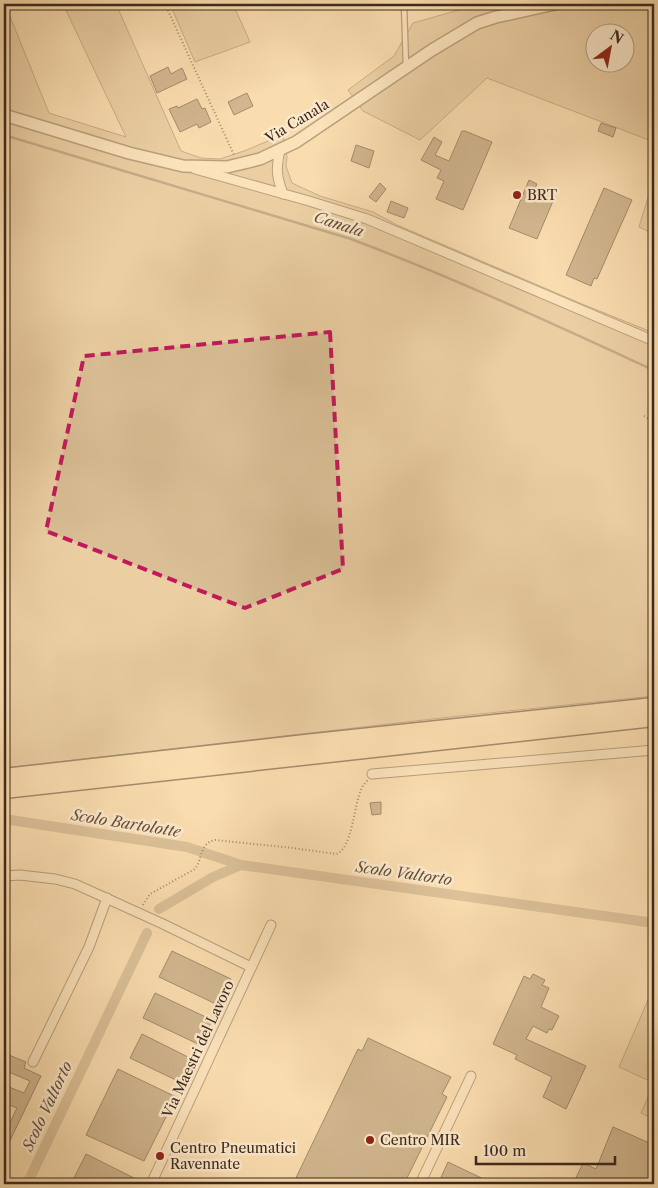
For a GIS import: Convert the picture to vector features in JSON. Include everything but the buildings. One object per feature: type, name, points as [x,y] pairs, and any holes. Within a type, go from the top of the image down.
[{"type":"highway","points":[[4,777],[654,706]]},
{"type":"highway","points":[[4,790],[654,718]]},
{"type":"street","name":"Via Canala","points":[[4,115],[130,153],[183,166],[227,167],[260,159],[296,142],[432,50],[477,23],[555,4]]},
{"type":"street","points":[[280,149],[277,162],[277,177],[282,194]]},
{"type":"street","points":[[183,166],[367,219],[654,341]]},
{"type":"street","points":[[372,774],[654,750]]},
{"type":"street","points":[[4,876],[20,875],[55,879],[75,884],[251,967]]},
{"type":"street","points":[[32,1062],[89,947],[107,898]]},
{"type":"street","name":"Via Maestri del Lavoro","points":[[151,1184],[271,925]]},
{"type":"street","points":[[420,1184],[471,1076]]},
{"type":"lane","points":[[404,4],[406,68]]},
{"type":"path","points":[[165,4],[238,164]]},
{"type":"path","points":[[644,416],[654,421]]},
{"type":"path","points":[[138,913],[150,894],[195,869],[199,864],[203,848],[208,842],[215,840],[336,854],[341,853],[348,840],[361,790],[372,774]]},
{"type":"highlighted area","points":[[330,332],[343,569],[245,608],[46,531],[84,356]]},
{"type":"shaded area","points":[[4,4],[49,113],[126,137],[63,4],[116,4],[181,151],[201,158],[220,159],[268,141],[282,129],[287,157],[286,166],[292,183],[320,196],[373,212],[397,225],[654,333],[654,696],[450,717],[4,768]]},
{"type":"shaded area","points":[[170,4],[233,4],[250,42],[195,62]]},
{"type":"shaded area","points":[[480,4],[654,4],[654,142],[487,78],[420,140],[363,111],[348,90],[394,56],[413,23]]},
{"type":"shaded area","points":[[654,178],[654,234],[639,227]]},
{"type":"shaded area","points":[[654,986],[654,1083],[619,1067]]},
{"type":"shaded area","points":[[654,1084],[654,1119],[641,1113]]},
{"type":"waterway","name":"Canala","points":[[4,135],[351,239],[464,285],[654,369]]},
{"type":"waterway","name":"Scolo Bartolotte","points":[[4,819],[187,847],[241,865]]},
{"type":"waterway","name":"Scolo Valtorto","points":[[159,909],[213,877],[241,865],[654,923]]},
{"type":"waterway","name":"Scolo Valtorto","points":[[27,1184],[147,933]]},
{"type":"place","name":"BRT","points":[[517,195]]},
{"type":"place","name":"Centro MIR","points":[[370,1140]]},
{"type":"place","name":"Centro Pneumatici Ravennate","points":[[160,1156]]}]
